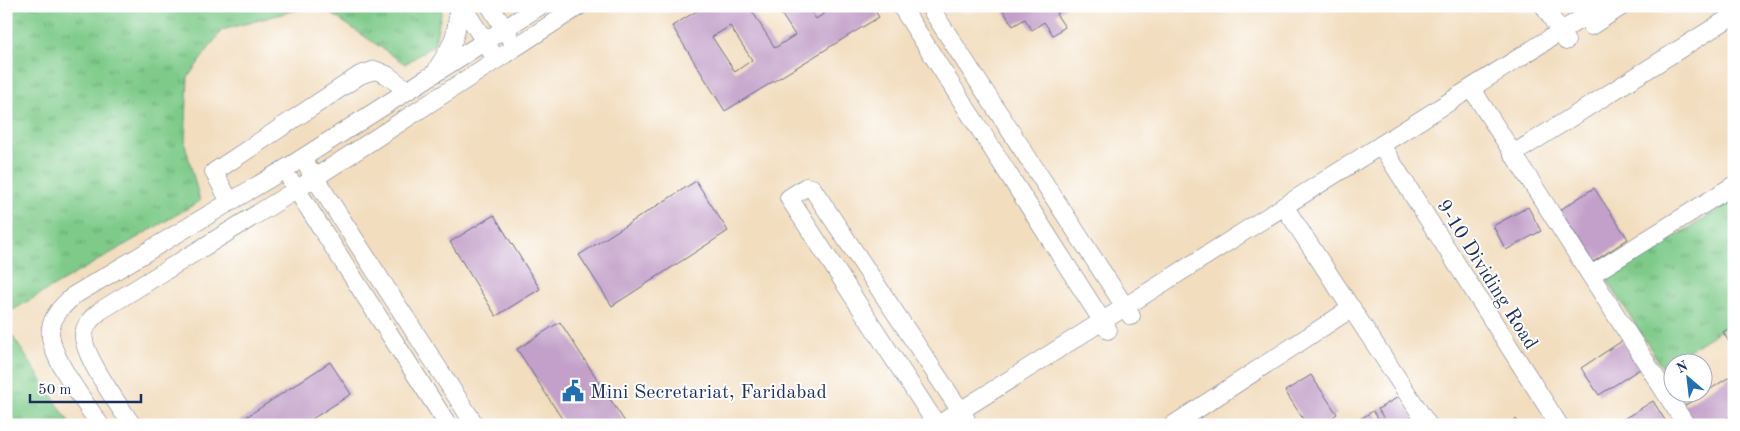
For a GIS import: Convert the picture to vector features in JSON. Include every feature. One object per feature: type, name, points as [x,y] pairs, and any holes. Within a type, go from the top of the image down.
[{"type":"street","points":[[434,74],[452,48],[458,21],[458,6]]},
{"type":"street","points":[[462,6],[496,60]]},
{"type":"street","points":[[490,6],[515,47]]},
{"type":"street","points":[[100,425],[57,359],[51,345],[50,328],[58,311],[73,296],[284,169],[540,6]]},
{"type":"street","points":[[132,425],[85,348],[84,334],[89,321],[100,311],[296,190],[579,6]]},
{"type":"street","points":[[902,6],[1105,326]]},
{"type":"street","points":[[930,6],[1128,311]]},
{"type":"street","points":[[1544,6],[1563,37]]},
{"type":"street","points":[[1384,150],[1477,97],[1563,37],[1601,6]]},
{"type":"street","points":[[962,418],[812,188],[806,187],[789,198],[937,425],[962,418],[1563,37],[1622,6]]},
{"type":"street","points":[[1513,154],[1734,15]]},
{"type":"street","points":[[230,202],[214,172],[360,75],[375,70],[387,75],[407,90]]},
{"type":"street","points":[[1477,97],[1686,425]]},
{"type":"street","name":"9-10 Dividing Road","points":[[1384,150],[1559,425]]},
{"type":"street","points":[[303,157],[314,178],[475,425]]},
{"type":"street","points":[[284,169],[448,425]]},
{"type":"street","points":[[1591,276],[1734,185]]},
{"type":"street","points":[[1287,211],[1428,425]]},
{"type":"street","points":[[1173,425],[1352,308]]},
{"type":"green space","points":[[6,6],[311,6],[222,30],[188,77],[185,144],[200,201],[6,314]]},
{"type":"green space","points":[[320,6],[443,6],[434,45],[405,64]]},
{"type":"green space","points":[[1734,200],[1734,322],[1683,354],[1662,354],[1662,367],[1607,279]]},
{"type":"green space","points":[[6,326],[71,425],[6,425]]},
{"type":"building","points":[[705,6],[759,6],[752,11],[775,48],[795,35],[776,6],[807,6],[816,19],[835,6],[872,6],[879,17],[725,111],[672,26]],"holes":[[[730,26],[752,60],[735,72],[712,37]]]},
{"type":"building","points":[[1000,6],[1067,6],[1056,14],[1065,27],[1053,35],[1044,22],[1032,30],[1025,19],[1013,26]]},
{"type":"building","points":[[696,181],[728,231],[612,306],[579,255]]},
{"type":"building","points":[[1594,188],[1628,239],[1593,262],[1560,210]]},
{"type":"building","points":[[1528,207],[1541,231],[1506,250],[1493,226]]},
{"type":"building","points":[[494,215],[540,289],[496,316],[450,242]]},
{"type":"building","points":[[560,322],[627,425],[566,425],[517,349]]},
{"type":"building","points":[[1734,325],[1734,350],[1723,332]]},
{"type":"building","points":[[1622,341],[1640,369],[1599,395],[1581,368]]},
{"type":"building","points":[[330,362],[351,394],[303,425],[234,425]]},
{"type":"building","points":[[1734,374],[1734,414],[1716,425],[1696,425],[1684,406],[1687,404],[1712,404],[1712,388]]},
{"type":"building","points":[[1311,375],[1337,414],[1322,425],[1307,425],[1285,391]]},
{"type":"building","points":[[1400,396],[1418,425],[1388,425],[1378,409]]},
{"type":"building","points":[[1653,401],[1668,425],[1614,425]]},
{"type":"building","points":[[1373,411],[1382,425],[1351,425]]},
{"type":"building","points":[[1516,419],[1519,425],[1508,425]]},
{"type":"place","name":"Mini Secretariat, Faridabad","points":[[573,391]]}]
